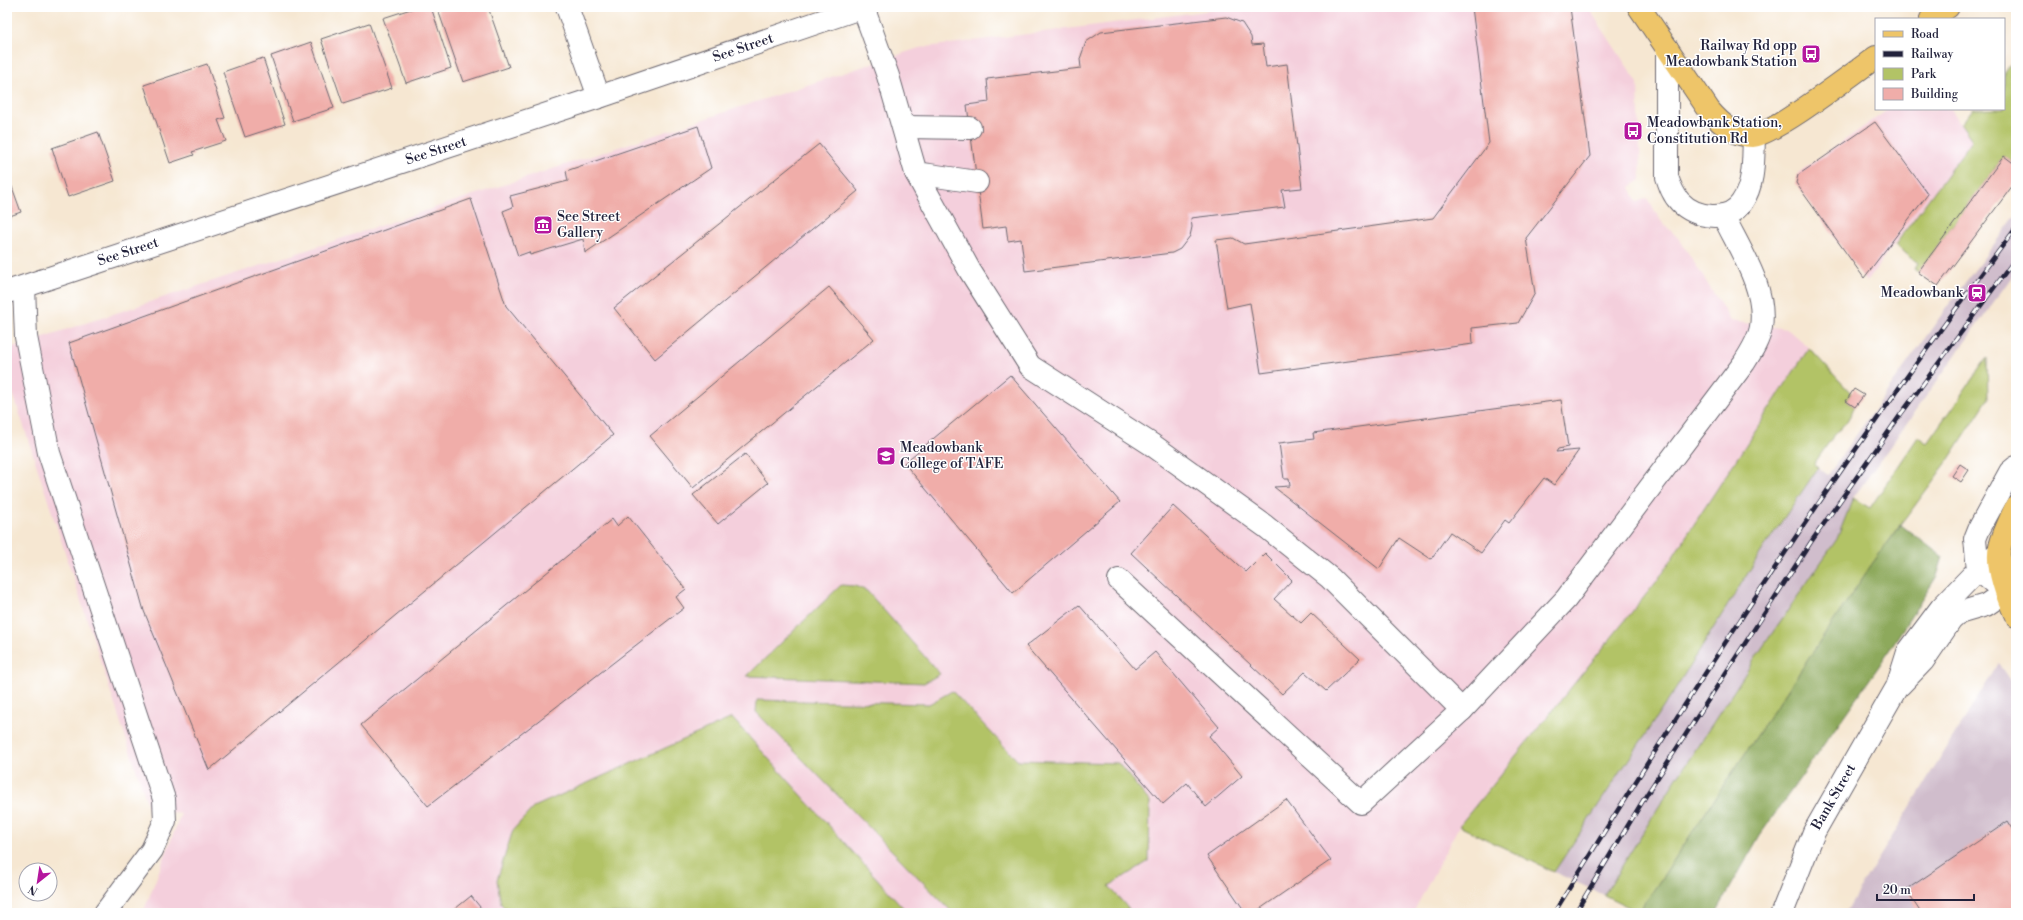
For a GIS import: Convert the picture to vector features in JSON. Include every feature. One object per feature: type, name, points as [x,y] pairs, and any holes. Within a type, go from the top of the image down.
[{"type":"main road","points":[[1639,7],[1701,99],[1718,120],[1742,135],[1754,136],[1775,128],[1875,59]]},
{"type":"main road","points":[[1932,18],[1948,7]]},
{"type":"main road","points":[[2016,507],[2003,537],[1999,553],[2010,586],[2016,616]]},
{"type":"street","points":[[567,7],[599,97]]},
{"type":"street","points":[[863,7],[888,76],[904,127],[916,173],[970,271],[1030,366],[1151,444],[1289,545],[1330,578],[1462,710]]},
{"type":"street","name":"See Street","points":[[15,290],[599,97],[863,7]]},
{"type":"street","points":[[1667,48],[1667,177],[1671,188],[1680,202],[1691,211],[1702,215],[1723,215],[1734,211],[1741,204],[1746,195],[1753,170],[1754,136]]},
{"type":"street","points":[[904,127],[970,128]]},
{"type":"street","points":[[916,173],[977,182]]},
{"type":"street","points":[[1119,580],[1361,803],[1462,710],[1566,599],[1744,363],[1754,347],[1761,328],[1762,305],[1756,284],[1723,215]]},
{"type":"street","points":[[15,290],[49,453],[164,799],[164,821],[152,850],[105,913]]},
{"type":"street","points":[[2010,586],[1978,570],[1975,540],[1978,528],[2010,472],[2016,467]]},
{"type":"street","name":"Bank Street","points":[[1782,913],[1814,832],[1897,687],[1908,652],[1941,608],[1978,570],[1999,553]]},
{"type":"street","name":"Bank Street","points":[[1897,687],[1924,661],[1951,620],[1959,613],[1986,605],[2010,586]]},
{"type":"shaded area","name":"Meadowbank College of TAFE","points":[[1236,7],[1588,7],[1638,83],[1641,180],[1630,187],[1637,202],[1647,198],[1661,221],[1680,240],[1731,321],[1787,329],[1809,348],[1657,581],[1459,826],[1413,913],[143,913],[181,814],[149,809],[7,375],[7,349],[919,48]]},
{"type":"shaded area","points":[[1888,110],[1952,110],[1972,140],[1866,282],[1796,183],[1798,173]]},
{"type":"shaded area","points":[[2016,215],[2016,271],[1853,498],[1837,539],[1760,651],[1671,787],[1604,895],[1554,872],[1672,694],[1763,549],[1818,468],[1828,475],[1952,300]]},
{"type":"shaded area","points":[[1999,663],[2016,688],[2016,913],[1845,913]]},
{"type":"green space","points":[[2016,59],[2016,165],[2004,156],[1918,272],[1914,269],[1918,263],[1895,245],[1972,140],[1961,124],[1972,110],[2005,110],[2005,71]]},
{"type":"green space","points":[[1809,348],[1851,393],[1846,401],[1855,407],[1847,421],[1832,438],[1814,464],[1818,468],[1763,549],[1672,694],[1554,872],[1459,826],[1657,581]]},
{"type":"green space","points":[[1987,358],[1988,399],[1947,462],[1872,564],[1639,912],[1604,895],[1671,787],[1760,651],[1837,539],[1853,498],[1870,508],[1918,437],[1927,443]]},
{"type":"green space","points":[[1901,525],[1943,557],[1937,576],[1879,666],[1760,835],[1716,913],[1639,912],[1872,564]]},
{"type":"green space","points":[[841,585],[855,586],[867,591],[940,674],[924,683],[747,676]]},
{"type":"green space","points":[[952,691],[1017,760],[1118,763],[1150,802],[1149,861],[1109,886],[1132,913],[953,913],[756,712],[757,700],[929,704]]},
{"type":"green space","points":[[732,718],[908,913],[510,913],[501,904],[497,880],[513,830],[534,807]]},
{"type":"building","points":[[417,7],[431,7],[451,68],[406,83],[383,18]]},
{"type":"building","points":[[437,7],[488,7],[509,67],[463,82]]},
{"type":"building","points":[[629,7],[645,7],[630,12]]},
{"type":"building","points":[[1472,7],[1570,7],[1590,156],[1526,238],[1535,293],[1518,323],[1472,328],[1473,344],[1261,373],[1250,303],[1227,308],[1216,240],[1233,238],[1244,244],[1433,218],[1489,143]]},
{"type":"building","points":[[1226,17],[1242,23],[1251,37],[1252,45],[1263,44],[1266,67],[1287,64],[1302,188],[1282,190],[1285,207],[1191,218],[1192,227],[1190,236],[1180,249],[1172,253],[1025,271],[1021,239],[1008,241],[1006,226],[983,229],[967,105],[989,102],[987,79],[1081,68],[1080,59],[1086,42],[1101,32]]},
{"type":"building","points":[[369,23],[392,88],[343,104],[321,39]]},
{"type":"building","points":[[311,42],[334,108],[293,121],[271,56]]},
{"type":"building","points":[[263,58],[285,124],[245,137],[223,72]]},
{"type":"building","points":[[207,64],[225,118],[218,120],[226,141],[192,152],[194,155],[170,163],[144,85]]},
{"type":"building","points":[[1875,122],[1928,194],[1864,278],[1796,183],[1798,175]]},
{"type":"building","points":[[698,126],[711,168],[585,253],[583,239],[530,255],[529,252],[518,256],[503,211],[513,207],[510,196],[568,181],[566,171]]},
{"type":"building","points":[[98,132],[115,181],[68,197],[52,148]]},
{"type":"building","points":[[819,144],[858,191],[655,359],[614,308]]},
{"type":"building","points":[[2004,156],[2016,165],[2016,181],[1938,286],[1918,272]]},
{"type":"building","points":[[7,173],[21,212],[7,217]]},
{"type":"building","points":[[471,199],[506,306],[613,435],[209,770],[144,611],[69,343]]},
{"type":"building","points":[[829,287],[874,339],[693,488],[650,436]]},
{"type":"building","points":[[1010,375],[1120,502],[1013,593],[904,463]]},
{"type":"building","points":[[1854,389],[1864,395],[1855,407],[1846,401]]},
{"type":"building","points":[[1561,400],[1568,447],[1558,449],[1556,452],[1579,450],[1554,485],[1544,478],[1509,523],[1505,520],[1481,553],[1450,532],[1431,559],[1399,538],[1379,569],[1274,487],[1290,486],[1289,479],[1284,479],[1279,443],[1314,439],[1313,433]]},
{"type":"building","points":[[745,454],[768,483],[718,524],[693,495]]},
{"type":"building","points":[[1960,464],[1969,470],[1961,482],[1952,476]]},
{"type":"building","points":[[1173,506],[1246,572],[1265,553],[1292,580],[1274,599],[1301,623],[1311,613],[1360,659],[1326,691],[1305,672],[1282,694],[1131,553]]},
{"type":"building","points":[[628,516],[686,589],[676,597],[684,608],[428,806],[361,725],[612,519],[617,526]]},
{"type":"building","points":[[1079,605],[1135,669],[1155,652],[1219,727],[1209,736],[1242,776],[1206,807],[1187,783],[1163,804],[1026,646]]},
{"type":"building","points":[[1286,800],[1331,860],[1254,913],[1246,913],[1207,856]]},
{"type":"building","points":[[2008,821],[2016,834],[2016,906],[2006,913],[1921,913],[1906,890]]},
{"type":"building","points":[[471,896],[485,913],[450,913]]},
{"type":"railway","points":[[1554,913],[1608,825],[1720,651],[1835,479],[1954,311],[2016,228]]},
{"type":"railway","points":[[1575,913],[1647,794],[1811,542],[1901,414],[2016,258]]},
{"type":"place","name":"Railway Rd opp Meadowbank Station","points":[[1811,54]]},
{"type":"place","name":"Meadowbank Station, Constitution Rd","points":[[1633,131]]},
{"type":"place","name":"See Street Gallery","points":[[543,225]]},
{"type":"place","name":"Meadowbank","points":[[1977,293]]},
{"type":"place","name":"Meadowbank College of TAFE","points":[[886,456]]}]
